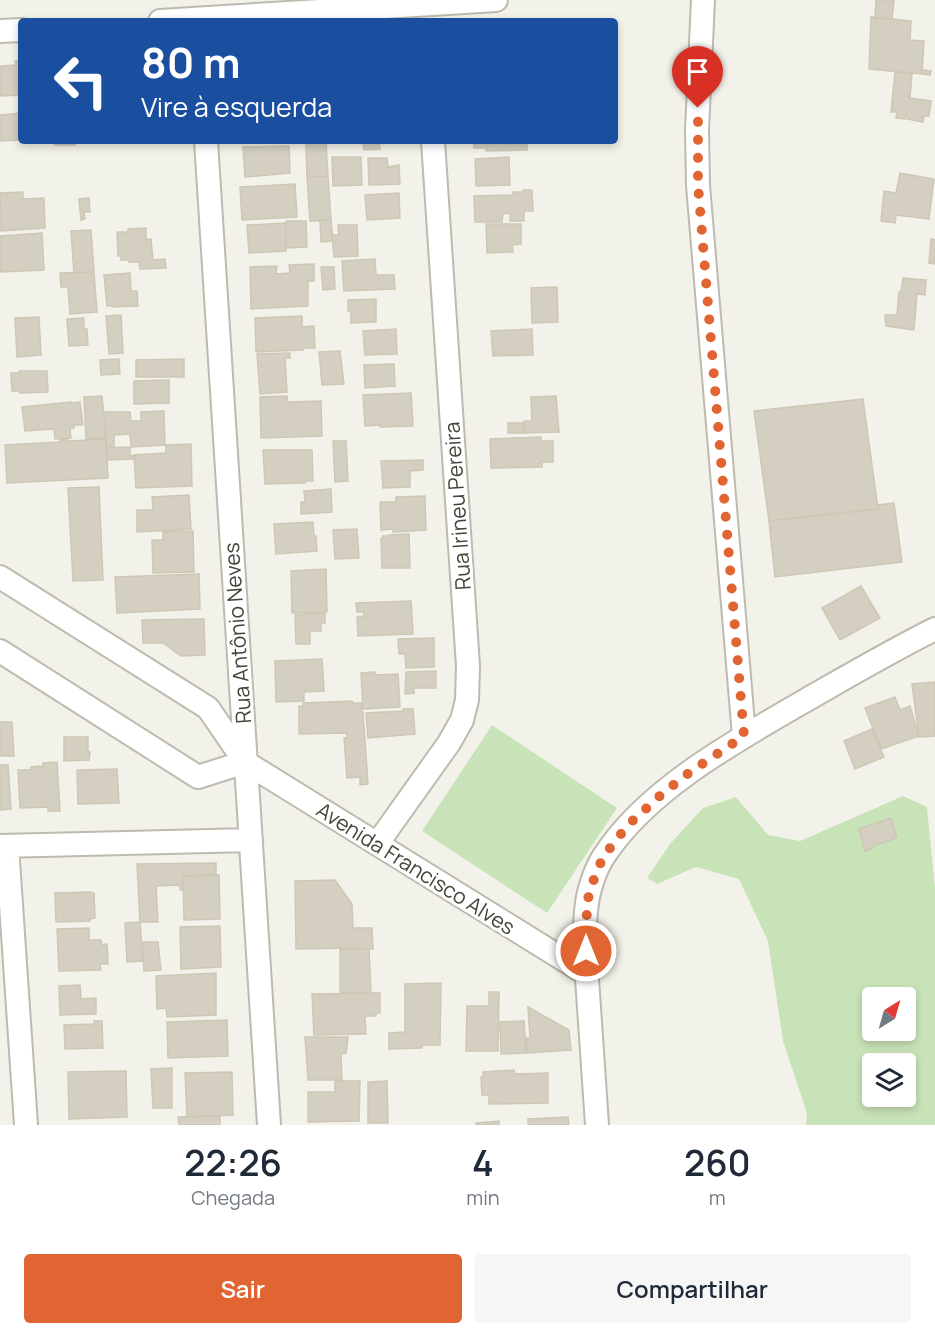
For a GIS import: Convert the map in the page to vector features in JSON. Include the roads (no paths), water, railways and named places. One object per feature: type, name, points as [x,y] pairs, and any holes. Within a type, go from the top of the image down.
[{"type":"street","points":[[174,18],[198,13],[425,8],[496,0]]},
{"type":"street","points":[[703,0],[697,130],[698,185],[744,736]]},
{"type":"street","points":[[0,31],[18,30]]},
{"type":"street","name":"Rua Antônio Neves","points":[[206,144],[269,1125]]},
{"type":"street","name":"Rua Irineu Pereira","points":[[377,844],[449,743],[462,720],[467,700],[468,666],[434,144]]},
{"type":"street","name":"Avenida Francisco Alves","points":[[0,577],[208,708],[245,762],[587,974]]},
{"type":"street","points":[[597,1125],[587,974],[587,902],[603,857],[628,825],[690,772],[744,736],[897,648],[935,629]]},
{"type":"street","points":[[0,651],[198,777],[245,762]]},
{"type":"street","points":[[26,1125],[4,846],[250,840]]}]
